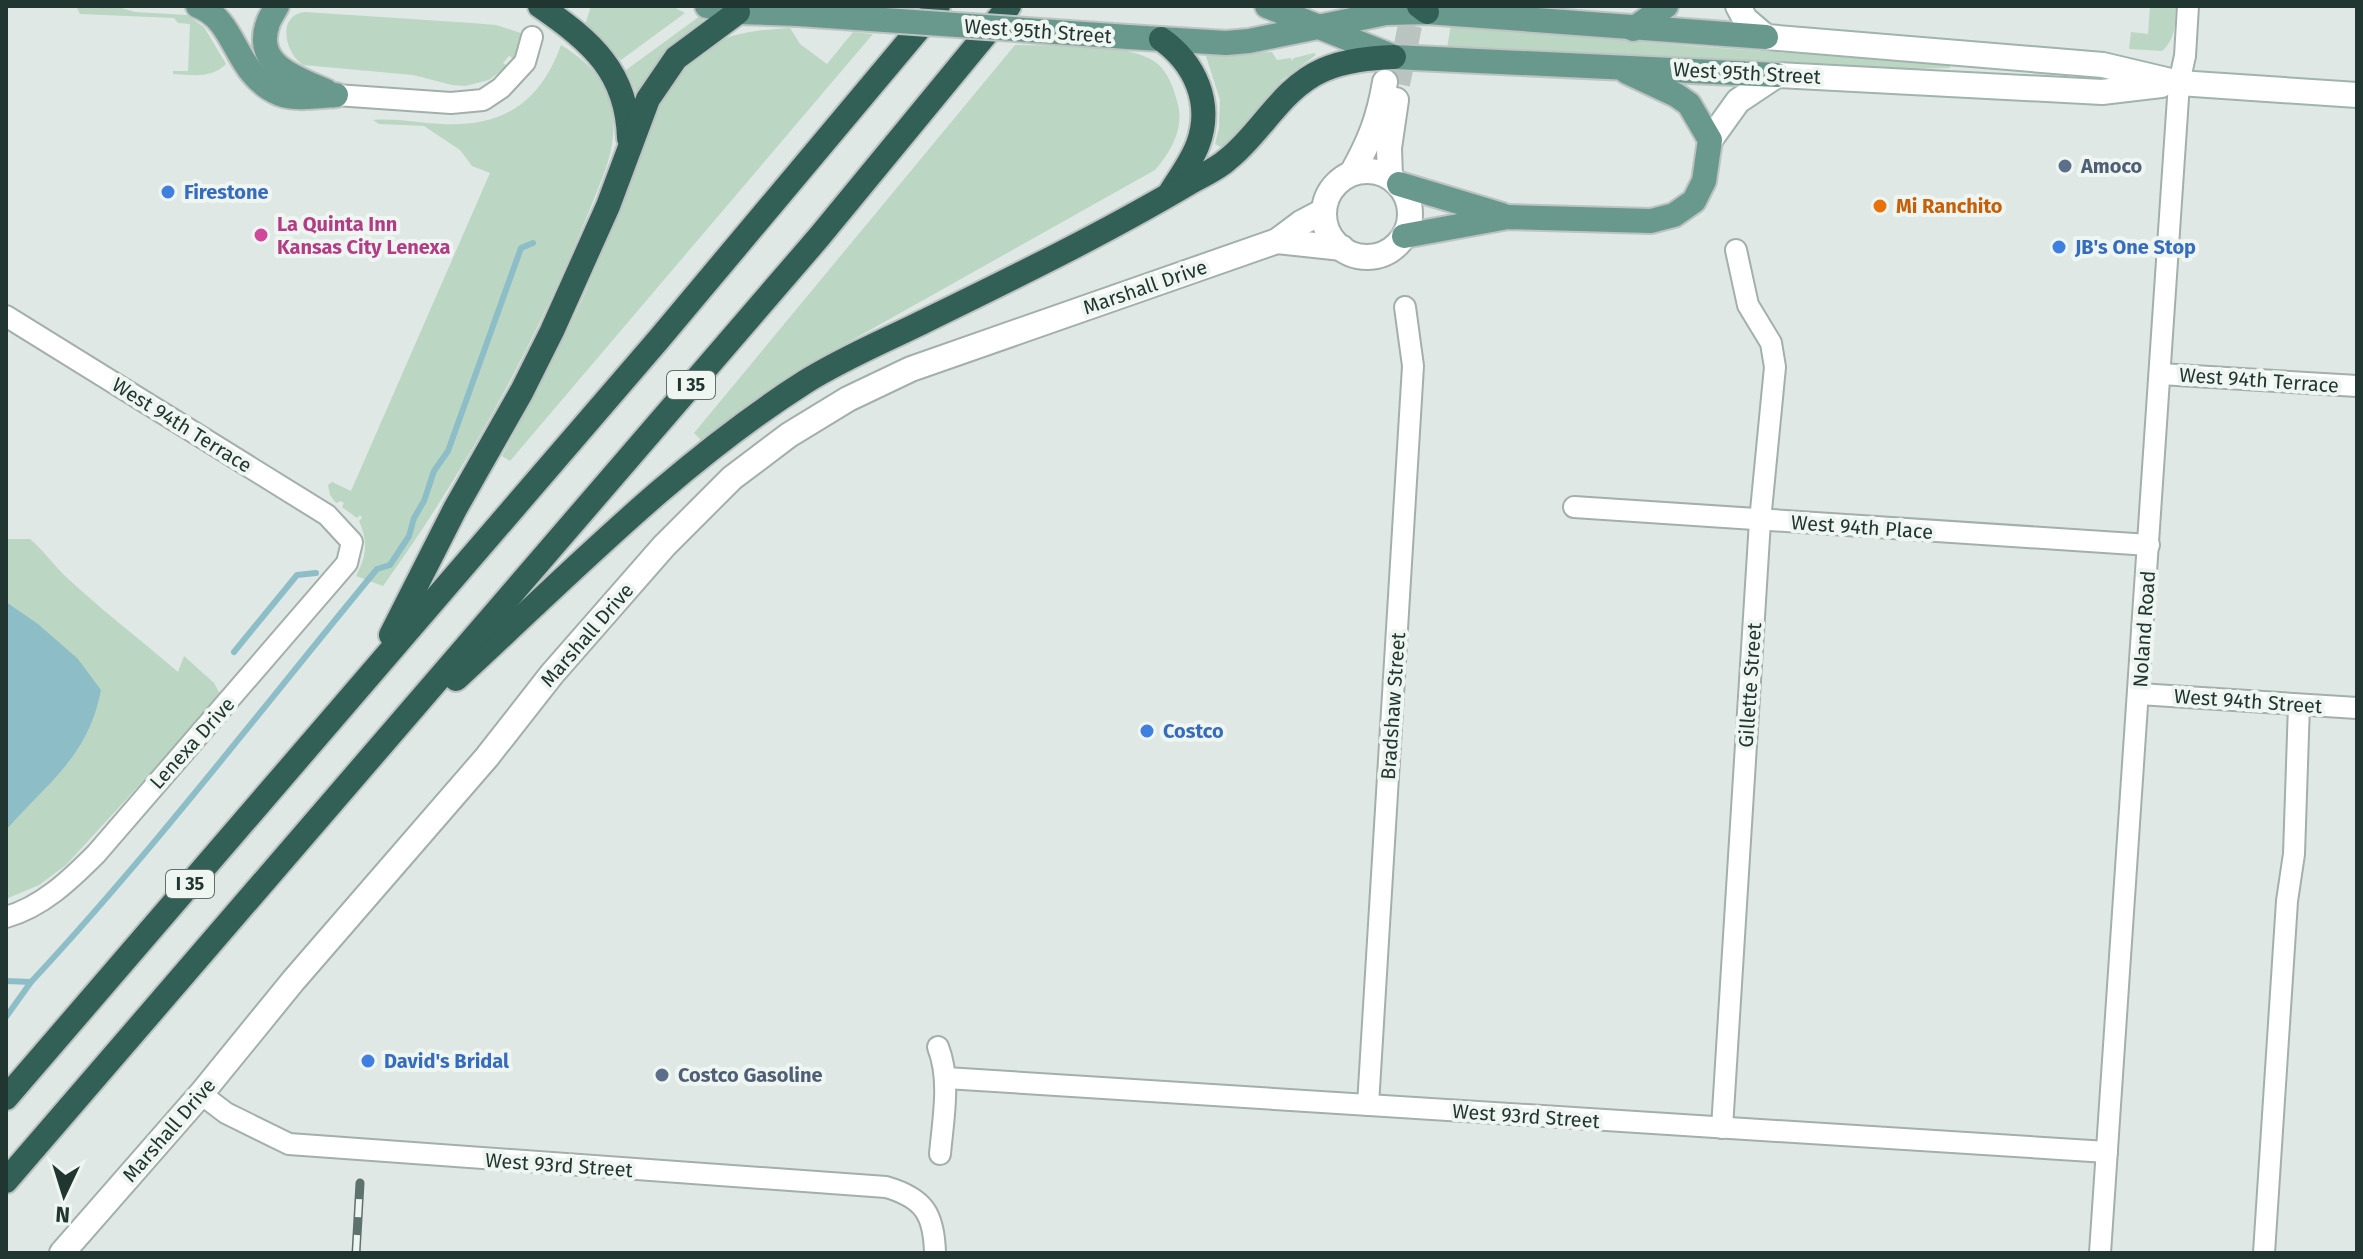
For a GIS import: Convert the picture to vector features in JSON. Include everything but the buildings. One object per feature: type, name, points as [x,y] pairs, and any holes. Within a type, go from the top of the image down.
[{"type":"highway","points":[[540,6],[597,51],[612,73],[628,114],[630,145]]},
{"type":"highway","name":"I 35","points":[[6,1098],[659,339],[938,6]]},
{"type":"highway","name":"I 35","points":[[6,1181],[819,237],[1009,6]]},
{"type":"highway","points":[[374,669],[455,509],[552,331],[586,259],[648,99],[664,74],[691,45],[738,12]]},
{"type":"highway","points":[[1161,39],[1178,51],[1192,71],[1200,88],[1203,108],[1198,146],[1169,195]]},
{"type":"highway","points":[[369,760],[636,512],[748,420],[849,356],[926,321],[1169,195],[1228,160],[1274,108],[1324,69],[1360,59],[1394,57]]},
{"type":"main road","points":[[198,6],[211,13],[226,29],[254,78],[282,95],[336,95]]},
{"type":"main road","points":[[277,6],[268,23],[264,44],[271,62],[285,73],[336,95]]},
{"type":"main road","name":"West 95th Street","points":[[707,6],[738,12],[1226,43],[1423,9],[1633,29],[1766,37]]},
{"type":"main road","name":"West 95th Street","points":[[1267,6],[1394,57],[1777,75]]},
{"type":"main road","points":[[1633,29],[1666,6]]},
{"type":"main road","points":[[1404,236],[1508,217],[1651,221],[1674,215],[1694,201],[1704,181],[1710,140],[1689,104],[1614,65]]},
{"type":"main road","points":[[1394,181],[1508,217]]},
{"type":"street","points":[[1738,6],[1745,19],[1766,37]]},
{"type":"street","name":"Noland Road","points":[[2100,1253],[2179,83],[2185,56],[2188,6]]},
{"type":"street","points":[[336,95],[451,103],[483,100],[501,88],[525,62],[532,37]]},
{"type":"street","name":"West 95th Street","points":[[1766,37],[2103,65],[2179,83],[2357,95]]},
{"type":"street","points":[[1710,140],[1738,101],[1777,75]]},
{"type":"street","name":"West 95th Street","points":[[1777,75],[2102,92],[2179,83]]},
{"type":"street","points":[[1352,173],[1378,172],[1394,181],[1407,196],[1409,223],[1404,236],[1395,247],[1382,254],[1369,257],[1355,255],[1342,248],[1332,238],[1324,211],[1333,188],[1352,173],[1372,138],[1392,83],[1389,148],[1394,181]]},
{"type":"street","name":"Marshall Drive","points":[[62,1253],[487,757],[552,674],[664,546],[732,478],[801,428],[848,399],[911,369],[1277,241],[1324,211]]},
{"type":"street","name":"Marshall Drive","points":[[1277,241],[1342,248]]},
{"type":"street","name":"Gillette Street","points":[[1722,1128],[1760,521],[1775,367],[1771,343],[1748,305],[1736,250]]},
{"type":"street","name":"Bradshaw Street","points":[[1368,1105],[1413,366],[1405,307]]},
{"type":"street","name":"West 94th Terrace","points":[[6,316],[327,515],[352,542]]},
{"type":"street","name":"West 94th Terrace","points":[[2161,374],[2357,386]]},
{"type":"street","name":"West 94th Place","points":[[1574,507],[2149,545]]},
{"type":"street","name":"Lenexa Drive","points":[[6,917],[27,911],[75,875],[96,854],[347,563],[352,542]]},
{"type":"street","name":"West 94th Street","points":[[2139,694],[2357,708]]},
{"type":"street","points":[[2264,1253],[2287,901],[2294,854],[2299,705]]},
{"type":"street","points":[[938,1047],[945,1064],[946,1078],[940,1154]]},
{"type":"street","name":"West 93rd Street","points":[[946,1078],[2107,1152]]},
{"type":"street","name":"West 93rd Street","points":[[201,1094],[226,1113],[289,1144],[886,1187],[908,1194],[924,1207],[934,1228],[935,1253]]},
{"type":"green space","points":[[76,6],[115,6],[135,12],[187,15],[204,27],[226,64],[208,74],[173,74],[173,71],[188,71],[190,24],[178,23],[174,18],[80,14]]},
{"type":"green space","points":[[591,6],[672,6],[685,13],[621,60],[585,25]]},
{"type":"green space","points":[[2150,6],[2176,6],[2170,41],[2162,51],[2129,49],[2131,32],[2148,34]]},
{"type":"green space","points":[[305,12],[496,25],[524,34],[522,45],[513,58],[509,56],[503,63],[507,66],[489,80],[465,86],[452,85],[413,75],[303,65],[292,52],[286,35],[290,20]]},
{"type":"green space","points":[[700,16],[703,17],[702,28],[637,94],[626,70]]},
{"type":"green space","points":[[1451,24],[1690,46],[1950,64],[1950,68],[1841,70],[1596,53],[1447,48]]},
{"type":"green space","points":[[790,28],[800,44],[827,64],[853,32],[873,34],[510,461],[502,456],[585,293],[653,120],[674,80],[704,49],[727,38]]},
{"type":"green space","points":[[561,45],[591,69],[609,97],[613,130],[606,168],[561,278],[508,384],[449,487],[383,586],[356,576],[365,548],[359,521],[362,518],[360,515],[357,518],[342,507],[344,503],[341,501],[336,503],[328,485],[332,482],[351,491],[490,173],[472,166],[460,150],[424,126],[379,124],[373,120],[464,124],[501,116],[530,96],[542,82]]},
{"type":"green space","points":[[1015,45],[1112,48],[1147,57],[1159,65],[1172,85],[1179,118],[1172,145],[1155,170],[822,357],[701,440],[694,433]]},
{"type":"green space","points":[[1272,52],[1277,60],[1291,58],[1292,61],[1314,53],[1316,55],[1283,79],[1223,148],[1215,144],[1220,100],[1205,53]]},
{"type":"green space","points":[[6,539],[30,539],[78,588],[178,672],[184,656],[214,683],[221,696],[181,746],[143,781],[66,865],[39,885],[6,899]]},
{"type":"water","points":[[6,602],[38,624],[78,659],[101,690],[95,713],[77,751],[6,830]]},
{"type":"waterway","points":[[6,981],[31,982],[164,830],[377,569],[390,565],[409,536],[434,471],[448,451],[521,248],[533,243]]},
{"type":"waterway","points":[[234,652],[297,575],[316,573]]},
{"type":"waterway","points":[[6,1017],[31,982]]},
{"type":"tunnel","points":[[1398,84],[1414,6]]},
{"type":"railway","points":[[356,1253],[360,1183]]},
{"type":"place","name":"Amoco","points":[[2065,166]]},
{"type":"place","name":"Firestone","points":[[168,192]]},
{"type":"place","name":"Mi Ranchito","points":[[1880,206]]},
{"type":"place","name":"La Quinta Inn Kansas City Lenexa","points":[[261,235]]},
{"type":"place","name":"JB's One Stop","points":[[2059,247]]},
{"type":"place","name":"Costco","points":[[1147,731]]},
{"type":"place","name":"David's Bridal","points":[[368,1061]]},
{"type":"place","name":"Costco Gasoline","points":[[662,1075]]}]
